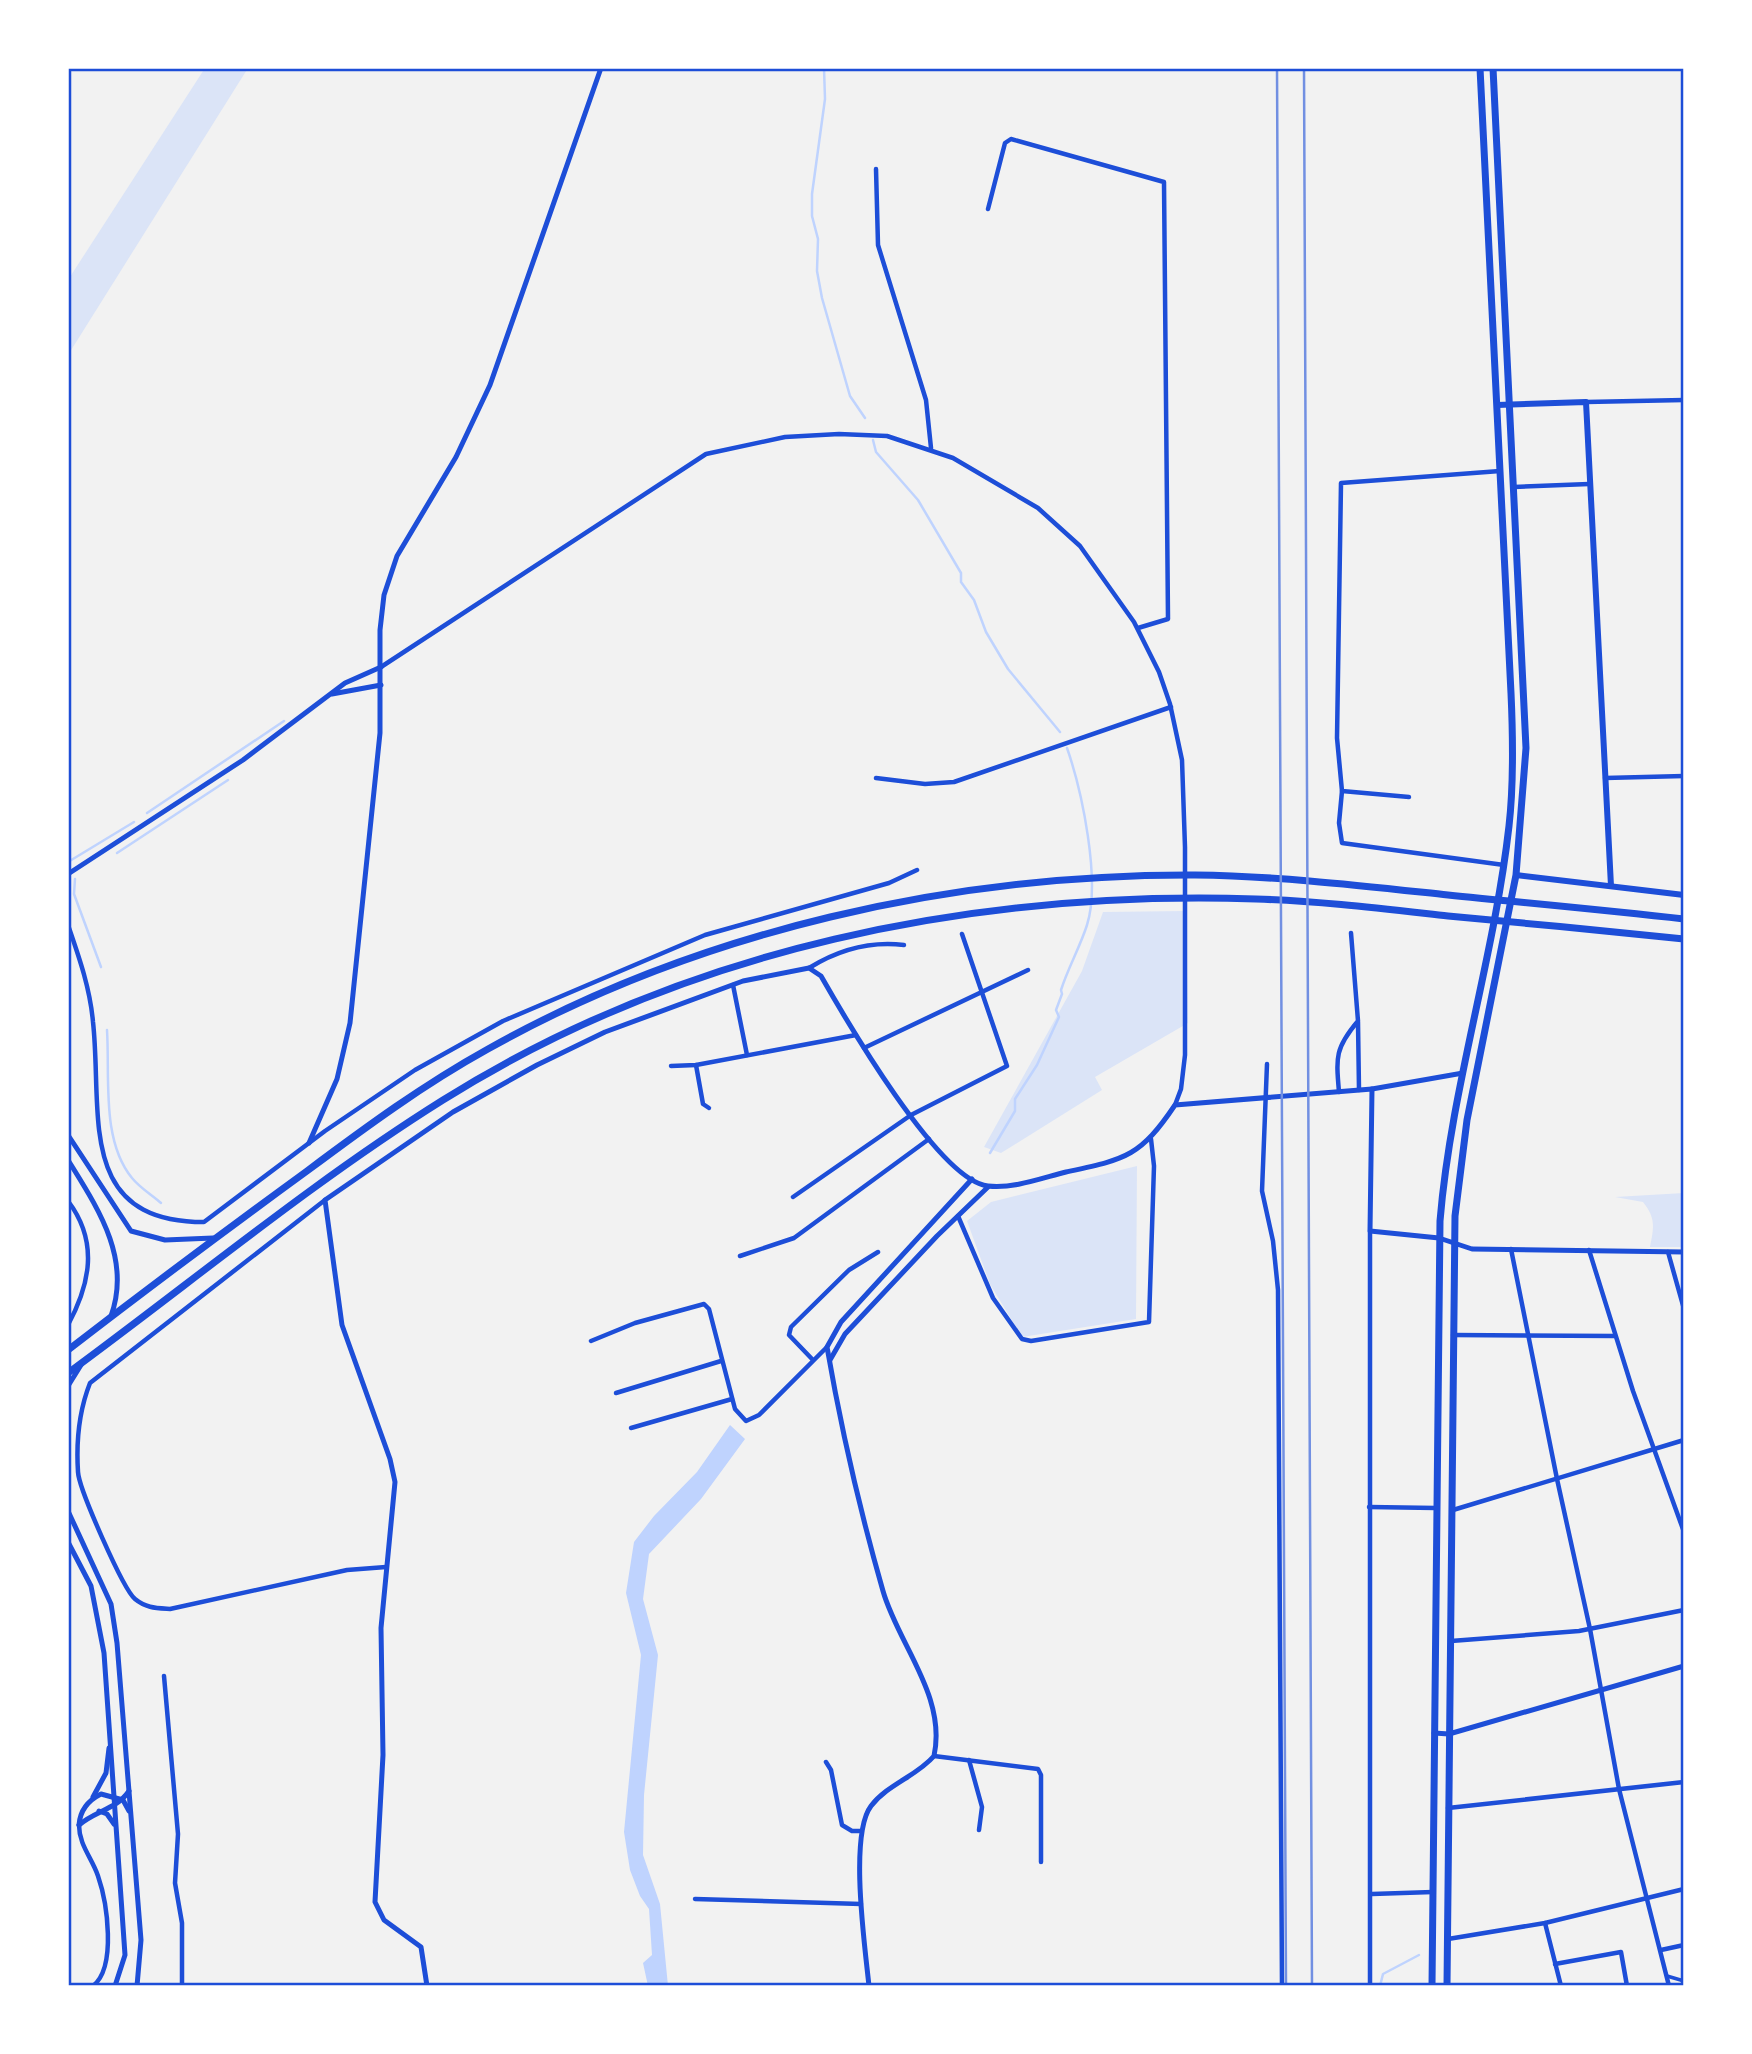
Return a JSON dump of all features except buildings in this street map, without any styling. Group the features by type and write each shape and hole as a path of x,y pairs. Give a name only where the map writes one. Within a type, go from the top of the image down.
{"main road":[{"path":"1447,1986 1454,1242 1467,1119 1516,875 1522,826 1526,748 1493,68"},
{"path":"1432,1986 1439,1238 1445,1168 1504,865 1510,817 1513,727 1480,69"},
{"path":"1497,405 1586,402 1611,886"},
{"path":"68,1350 354,1133 488,1048 626,983 753,939 850,913 912,900 1086,878 1195,875 1268,878 1684,919"},
{"path":"1516,875 1682,895"},
{"path":"68,1373 344,1168 432,1108 557,1038 631,1005 728,969 842,937 946,916 1084,902 1258,900 1684,939"}],"street":[{"path":"309,1143 337,1079 350,1023 380,733 382,604 390,571 456,457 483,402 521,302 601,68"},
{"path":"988,209 1005,143 1011,139 1164,182 1168,619 1138,628"},
{"path":"876,169 878,244 926,400 931,448"},
{"path":"1586,402 1684,400"},
{"path":"68,874 243,760 332,694 368,671 381,667 706,454 785,437 839,434 887,436 931,448 995,480 1052,519 1096,564 1138,628 1171,707 1182,760 1185,860 1184,1074 1175,1105 1151,1139 1131,1154 1092,1167 989,1187 845,1334 829,1363"},
{"path":"1501,471 1341,483 1338,738 1342,791 1339,823 1342,843 1504,865"},
{"path":"1514,487 1589,484"},
{"path":"332,694 381,685"},
{"path":"876,778 925,784 954,782 1171,707"},
{"path":"1605,778 1684,776"},
{"path":"1342,791 1409,797"},
{"path":"68,925 87,984 93,1022 99,1144 107,1171 117,1189 130,1201 166,1220 204,1222 309,1143 415,1070 503,1021 705,935 889,883 917,870"},
{"path":"1351,933 1358,1021 1359,1090"},
{"path":"793,1197 911,1115 1007,1066 962,934"},
{"path":"386,1567 347,1570 170,1608 149,1608 132,1597 78,1475 79,1421 90,1382 325,1200 453,1112 537,1065 605,1032 733,985 809,968 829,956 870,944 904,945"},
{"path":"809,968 821,976 864,1048 929,1139 951,1163 972,1179 989,1187"},
{"path":"864,1048 1028,970"},
{"path":"733,985 747,1055"},
{"path":"1339,1092 1338,1050 1341,1041 1358,1021"},
{"path":"671,1066 696,1065 856,1035"},
{"path":"696,1065 703,1104 709,1108"},
{"path":"1267,1065 1262,1191 1273,1241 1278,1290 1282,1986"},
{"path":"1175,1105 1372,1089 1463,1073"},
{"path":"1370,1986 1372,1089"},
{"path":"68,1135 131,1231 165,1240 213,1238"},
{"path":"740,1256 794,1238 929,1139"},
{"path":"958,1216 993,1298 1021,1339 1031,1340 1149,1322 1154,1166 1151,1139"},
{"path":"68,1160 106,1223 117,1261 118,1293 111,1317"},
{"path":"591,1341 635,1323 704,1304 709,1309 732,1399 740,1416 746,1421 751,1420 827,1346 841,1322 972,1179"},
{"path":"325,1200 342,1325 394,1475 395,1502 386,1567 380,1680 383,1755 374,1897 384,1920 421,1947 427,1986"},
{"path":"68,1201 79,1217 90,1254 88,1281 68,1325"},
{"path":"1370,1231 1439,1238 1469,1248 1684,1252"},
{"path":"1511,1249 1527,1337 1590,1629 1619,1789 1669,1986"},
{"path":"1589,1251 1653,1450 1684,1532"},
{"path":"812,1359 789,1335 791,1327 849,1270 878,1252"},
{"path":"1668,1252 1684,1309"},
{"path":"1453,1335 1615,1336"},
{"path":"827,1346 883,1593 925,1682 935,1730 934,1756"},
{"path":"616,1393 721,1361"},
{"path":"68,1386 83,1363"},
{"path":"631,1428 732,1399"},
{"path":"1452,1511 1684,1440"},
{"path":"1369,1507 1436,1508"},
{"path":"68,1511 111,1604 141,1940 137,1986"},
{"path":"68,1542 84,1568 99,1620 111,1741 125,1955 115,1986"},
{"path":"1451,1641 1590,1629 1684,1610"},
{"path":"1434,1733 1449,1734 1601,1688 1683,1667"},
{"path":"164,1676 178,1834 175,1884 183,1923 182,1986"},
{"path":"93,1986 106,1969 108,1948 101,1885 81,1842 79,1825 106,1773 111,1741"},
{"path":"869,1986 862,1904 861,1831 872,1805 934,1756 1036,1768 1040,1771 1041,1863"},
{"path":"969,1760 982,1807 979,1830"},
{"path":"826,1762 831,1770 842,1825 852,1831 861,1831"},
{"path":"1448,1808 1684,1782"},
{"path":"79,1825 99,1811 115,1807 129,1791"},
{"path":"91,1799 102,1794 114,1795 123,1800 131,1814"},
{"path":"99,1811 107,1814 116,1827"},
{"path":"1447,1939 1545,1923 1684,1889"},
{"path":"1372,1894 1433,1892"},
{"path":"695,1899 862,1904"},
{"path":"1545,1923 1561,1986"},
{"path":"1661,1950 1684,1945"},
{"path":"1555,1964 1621,1952 1627,1986"},
{"path":"1667,1976 1684,1981"}],"shaded area":[{"path":"205,68 248,68 68,355 68,280"},
{"path":"1186,911 1188,1023 1095,1077 1102,1090 1001,1153 984,1147 1082,971 1103,912"},
{"path":"1137,1166 1136,1319 1022,1337 990,1284 967,1221 991,1202"},
{"path":"1684,1193 1684,1247 1650,1247 1653,1223 1643,1202 1615,1197"}],"water":[{"path":"730,1425 745,1439 701,1499 649,1554 643,1599 658,1655 644,1795 643,1855 660,1904 668,1986 648,1986 643,1963 652,1955 649,1909 640,1896 630,1870 624,1832 641,1655 626,1593 634,1542 654,1516 697,1472"}],"waterway":[{"path":"824,68 825,99 812,194 812,216 818,239 817,271 850,396 865,418"},
{"path":"873,440 876,452 918,500 961,573 961,582 974,600 986,632 1008,669 1060,732"},
{"path":"147,813 284,721"},
{"path":"990,1153 1015,1111 1015,1099 1037,1065 1059,1017 1056,1010 1061,990 1087,925 1091,907 1088,836 1067,748"},
{"path":"117,853 228,780"},
{"path":"68,862 134,822"},
{"path":"75,879 74,894 101,967"},
{"path":"107,1030 109,1107 115,1145 132,1178 161,1203"},
{"path":"1380,1986 1383,1974 1419,1955"}],"railway":[{"path":"1277,68 1286,1986"},
{"path":"1304,68 1312,1986"}]}
